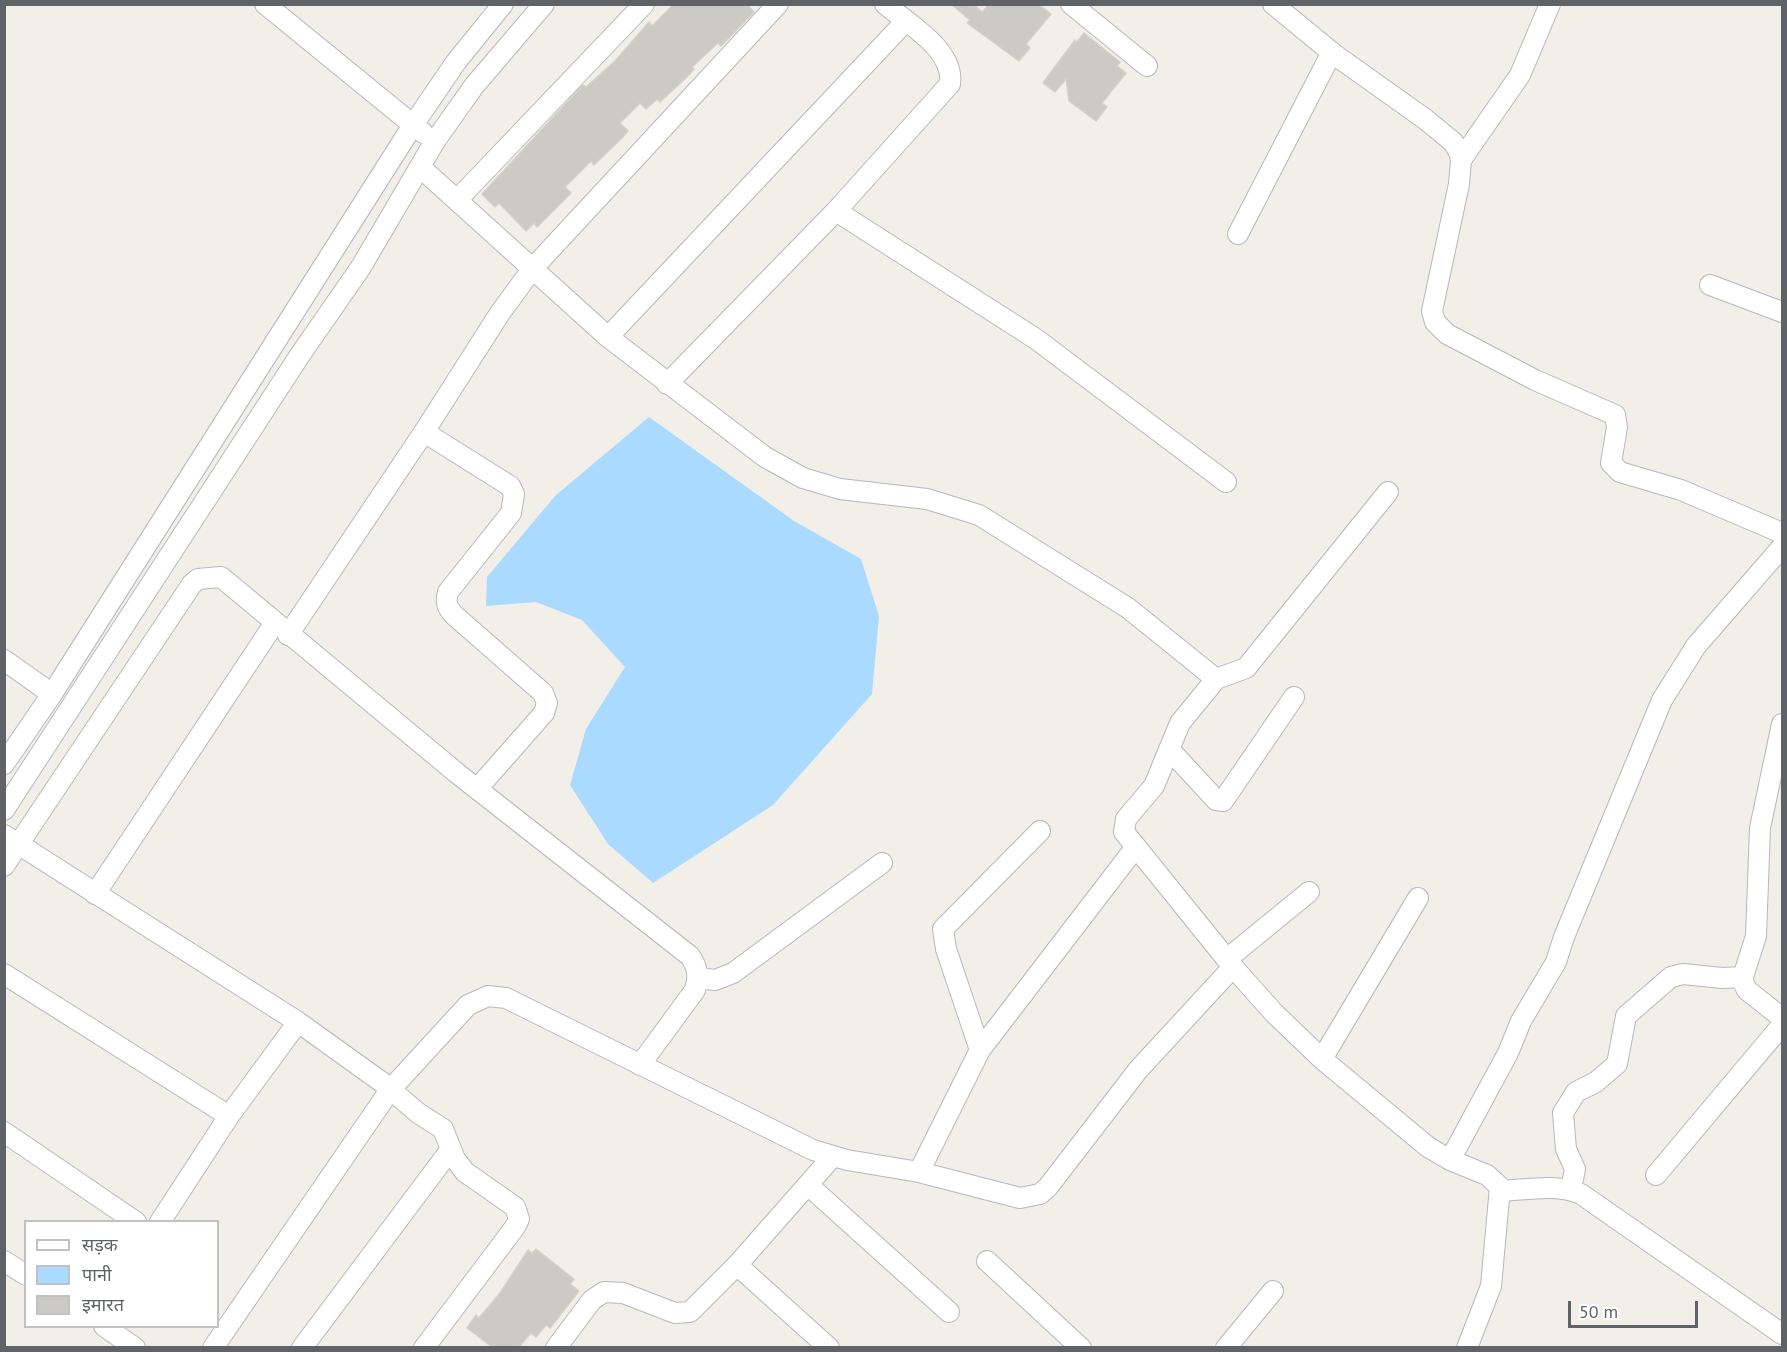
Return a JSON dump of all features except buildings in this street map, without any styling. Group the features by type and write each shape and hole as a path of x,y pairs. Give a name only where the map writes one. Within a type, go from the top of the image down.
{"street":[{"path":"265,4 435,141"},
{"path":"4,764 52,694 413,125 456,63 503,4"},
{"path":"4,810 300,355 361,267 435,141 474,86 544,4"},
{"path":"457,200 644,4"},
{"path":"95,894 424,432 500,313 533,268 778,4"},
{"path":"667,384 836,211 950,84 950,66 943,55 885,4"},
{"path":"1071,4 1147,66"},
{"path":"1273,4 1332,52 1453,142 1461,160 1459,184 1432,311 1440,329 1498,363 1615,415 1617,427 1611,463 1620,472 1681,490 1782,533"},
{"path":"1461,160 1520,75 1550,4"},
{"path":"608,337 905,22"},
{"path":"1238,234 1332,52"},
{"path":"420,167 608,337 765,457 803,478 856,492 927,499 954,505 980,515 1128,608 1216,679"},
{"path":"836,211 1036,339 1226,483"},
{"path":"1710,285 1782,312"},
{"path":"424,432 510,486 514,494 511,513 448,592 447,607 543,693 547,703 543,713 477,789"},
{"path":"1388,492 1246,668 1216,679 1180,723 1154,786 1124,825 1127,837 1135,848 1230,963 1274,1013 1322,1059 1404,1129 1450,1160 1496,1180 1500,1191 1491,1286 1467,1347"},
{"path":"1450,1160 1508,1053 1521,1021 1559,957 1564,937 1662,700 1696,646 1782,547"},
{"path":"4,866 12,840 192,584 198,579 220,577 281,630 477,789 690,956 697,967 698,978 695,990 639,1065"},
{"path":"4,660 52,694"},
{"path":"1169,749 1216,800 1223,801 1294,697"},
{"path":"1782,724 1760,828 1756,936 1743,976 1747,990 1782,1018"},
{"path":"980,1050 946,949 943,929 1040,831"},
{"path":"12,840 298,1022 418,1113 443,1129 451,1149 465,1172 515,1207 519,1219 424,1347"},
{"path":"919,1172 980,1050 1135,848"},
{"path":"698,978 715,980 733,973 882,863"},
{"path":"213,1347 390,1090 468,1005 488,996 506,998 791,1140 833,1156 919,1172 1005,1196 1020,1198 1040,1194 1048,1187 1138,1070 1230,963 1309,892"},
{"path":"1322,1059 1418,898"},
{"path":"4,974 229,1116"},
{"path":"1570,1189 1575,1169 1566,1149 1563,1113 1576,1092 1596,1082 1617,1064 1626,1016 1671,977 1683,974 1722,978 1743,976"},
{"path":"161,1220 229,1116 298,1022"},
{"path":"1656,1175 1782,1025"},
{"path":"4,1132 135,1220"},
{"path":"302,1347 451,1149"},
{"path":"556,1347 592,1300 604,1292 623,1293 682,1314 699,1305 833,1156"},
{"path":"808,1185 949,1312"},
{"path":"1500,1191 1570,1189 1650,1240 1782,1334"},
{"path":"4,1261 24,1274"},
{"path":"987,1261 1081,1347"},
{"path":"737,1265 829,1347"},
{"path":"1226,1347 1273,1292"},
{"path":"107,1328 135,1347"}],"water":[{"path":"649,417 794,521 861,559 879,616 872,694 773,805 653,883 608,844 570,785 586,729 625,667 582,620 536,602 486,606 487,577 556,495"}]}
